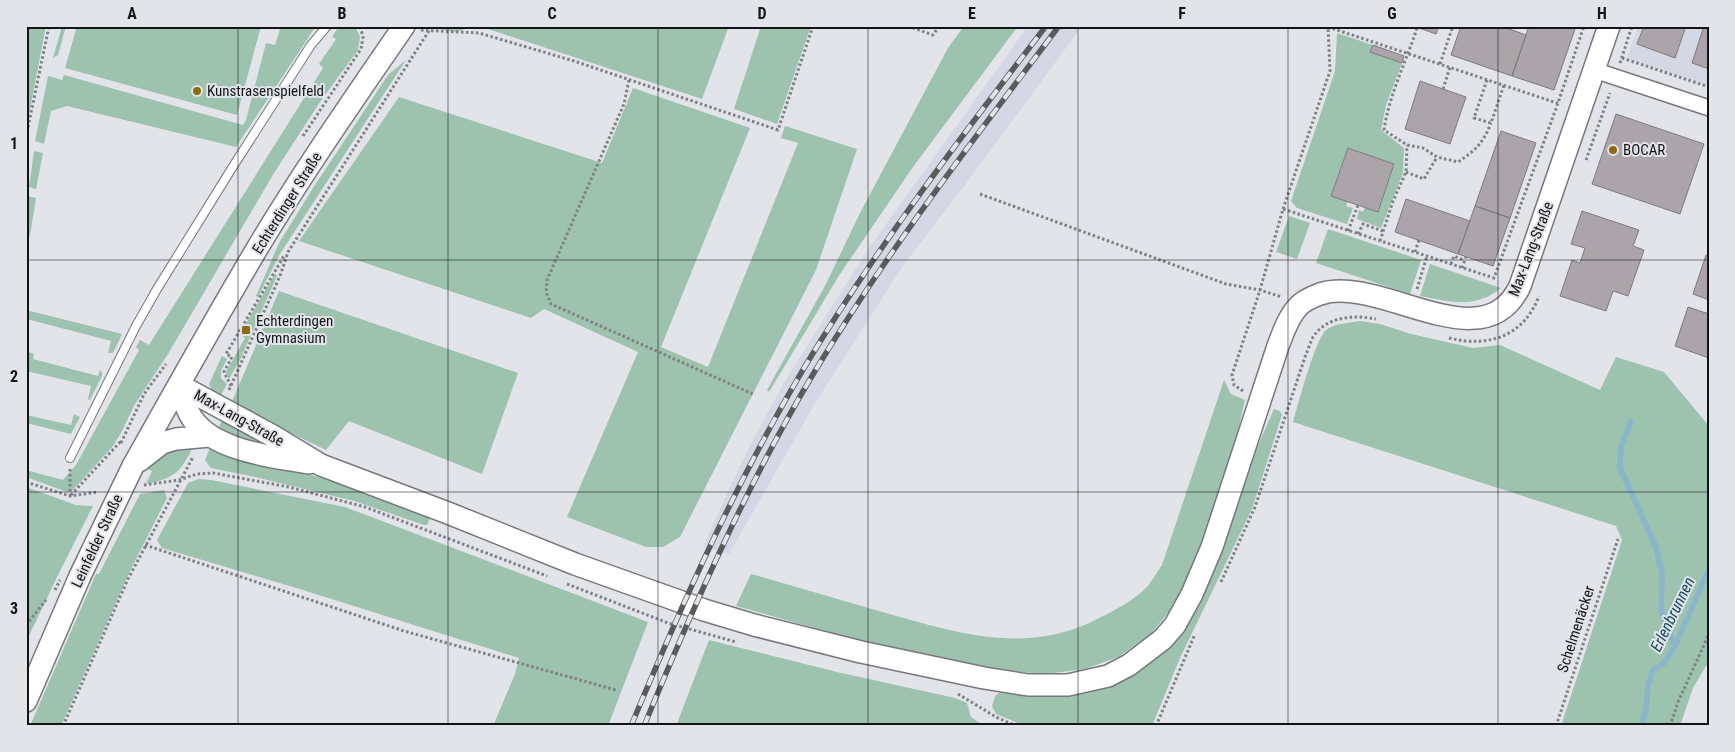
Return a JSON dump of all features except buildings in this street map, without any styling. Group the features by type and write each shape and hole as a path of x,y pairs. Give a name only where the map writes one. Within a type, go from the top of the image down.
{"main road":[{"name":"Echterdinger Straße","path":"179,385 255,252 337,124 403,26"},
{"name":"Max-Lang-Straße","path":"179,385 273,436 321,465 448,513 536,549 704,610 828,644 984,678 1028,685 1068,685 1108,676 1129,665 1164,639 1184,609 1212,547 1278,346 1286,326 1297,307 1311,297 1328,292 1359,292 1465,319 1482,318 1497,314 1509,305 1520,286 1608,26"},
{"name":"Max-Lang-Straße","path":"179,385 186,407 193,420 210,436 228,445 266,456 321,465"},
{"name":"Leinfelder Straße","path":"26,701 80,576 134,465 179,385"},
{"path":"134,465 162,444 176,439 210,436"}],"street":[{"path":"1594,70 1709,108"}],"lane":[{"path":"70,458 136,326 161,281 237,160 312,45 327,26"}],"path":[{"path":"26,137 50,26"},
{"path":"288,252 280,276 230,388 224,372 232,357 226,354 274,272 432,26"},
{"path":"429,31 478,33 574,61 778,130 813,26"},
{"path":"908,26 933,35 939,26"},
{"path":"980,194 1226,284 1260,290 1283,209 1330,71 1328,26 1558,103"},
{"path":"1346,33 1348,26"},
{"path":"1440,64 1453,26"},
{"path":"1283,209 1494,278 1584,26"},
{"path":"1418,28 1387,108 1384,130 1407,145 1423,148 1437,157 1458,162 1473,152 1484,138 1504,85"},
{"path":"1622,58 1709,87"},
{"path":"1443,89 1450,67"},
{"path":"629,80 624,104 547,280 546,292 551,304 754,395"},
{"path":"1488,80 1474,118 1491,123"},
{"path":"1380,241 1393,201 1406,172 1407,145"},
{"path":"1406,172 1424,179 1437,157"},
{"path":"1348,231 1358,205"},
{"path":"1358,234 1363,224 1383,231"},
{"path":"1415,252 1419,240"},
{"path":"1412,306 1427,256"},
{"path":"1451,264 1454,256 1465,258 1462,268"},
{"path":"70,496 122,440"},
{"path":"63,726 124,588 145,545 194,456"},
{"path":"70,458 70,496"},
{"path":"26,482 70,496"},
{"name":"Schelmenäcker","path":"1556,726 1618,539"},
{"path":"145,545 404,631 616,690"},
{"path":"26,625 55,590"},
{"path":"1670,726 1678,702 1709,634"}],"shaded area":[{"path":"1028,26 1082,26 965,185 904,264 817,400 729,554 703,546 745,455 785,381 869,248"},
{"path":"1638,26 1709,26 1709,86 1627,59"}],"green space":[{"path":"26,26 46,26 26,130"},
{"path":"62,26 66,26 58,55 53,58"},
{"name":"Kunstrasenspielfeld","path":"77,26 261,26 237,115 65,68"},
{"path":"281,26 316,26 236,147 67,106 51,111 44,144 35,141 48,76 62,80 64,75 243,125 246,120 266,43 275,45"},
{"path":"339,26 355,26 360,37 358,50 320,102 274,173 168,354 135,404 113,446 73,490 67,492 26,477 26,470 63,480 76,465 139,350 136,347 140,340 149,345 323,68 319,64 336,39 332,37"},
{"path":"441,26 729,26 702,99 482,27 456,32 441,29"},
{"path":"761,26 811,26 777,124 734,109"},
{"path":"964,26 1018,26 913,167 840,274 769,392 767,390 826,284 860,213 948,48"},
{"path":"1337,33 1373,45 1371,52 1402,63 1386,105 1381,130 1404,148 1403,173 1381,228 1357,219 1359,210 1363,212 1365,207 1378,212 1394,165 1348,148 1331,195 1348,201 1346,206 1353,208 1347,224 1297,208 1291,201 1335,71"},
{"path":"406,60 280,254 258,297 256,296 279,243 313,188 388,75"},
{"path":"633,88 750,128 661,347 708,367 798,143 781,138 785,126 857,149 816,270 680,537 663,547 646,547 567,517 638,352 544,309 531,318 299,241 399,97 602,163"},
{"path":"34,151 43,153 36,189 29,187"},
{"path":"27,196 36,198 30,236 26,235"},
{"path":"1289,216 1310,223 1297,259 1276,252"},
{"path":"1328,229 1421,260 1410,294 1316,263"},
{"path":"1430,264 1501,288 1482,299 1462,302 1420,296"},
{"path":"275,274 277,276 240,360 229,379 226,372 245,338 240,334"},
{"path":"279,291 518,373 482,474 349,421 326,450 231,404"},
{"path":"26,310 122,334 113,353 108,353 111,341 27,319 26,322"},
{"path":"1360,321 1380,324 1411,334 1473,348 1500,345 1600,390 1616,357 1664,372 1709,426 1709,661 1693,688 1680,726 1561,726 1622,540 1616,526 1293,422 1307,373 1322,336 1326,330 1334,326"},
{"path":"29,352 34,354 33,359 98,376 100,370 102,376 90,400 88,399 91,386 26,371"},
{"path":"222,356 227,359 221,371 221,378 227,384 219,399 213,394 209,384"},
{"path":"1224,380 1231,394 1245,400 1232,457 1196,564 1176,603 1151,634 1118,657 1085,669 1045,674 1000,670 938,658 836,634 736,606 751,574 935,626 962,633 990,637 1044,636 1072,630 1112,612 1142,592 1162,565"},
{"path":"1274,409 1280,411 1282,415 1252,509 1180,658 1152,726 1025,726 996,714 992,706 995,696 1001,692 1051,696 1082,694 1110,687 1142,669 1170,647 1188,624 1202,597 1249,466"},
{"path":"74,414 80,417 71,434 26,423 26,415 71,425"},
{"path":"223,418 271,443 269,448 218,429"},
{"path":"194,445 181,468 171,476 146,484 152,471 147,469 153,457 161,449"},
{"path":"210,448 325,479 430,518 427,525 424,525 354,501 211,468 205,460"},
{"path":"199,479 345,507 648,622 608,726 493,726 515,674 519,658 162,548 157,540 188,483"},
{"path":"26,487 76,505 93,506 26,642"},
{"path":"164,490 167,498 131,569 61,726 30,726 96,574 99,574 140,494"},
{"path":"709,640 837,672 955,698 967,703 971,717 984,726 676,726"}],"waterway":[{"path":"1631,421 1621,447 1620,468 1656,547 1662,574 1661,610 1675,646"},
{"name":"Erlenbrunnen","path":"1641,726 1646,709 1648,685 1653,670 1664,663 1675,646 1709,569"}],"railway":[{"path":"631,726 711,544 755,455 804,368 890,236 951,151 1046,26"},
{"path":"644,726 682,635 744,501 815,371 902,238 1059,26"}],"place":[{"name":"Kunstrasenspielfeld","path":"197,91"},
{"name":"BOCAR","path":"1613,150"},
{"name":"Echterdingen Gymnasium","path":"246,330"}]}
